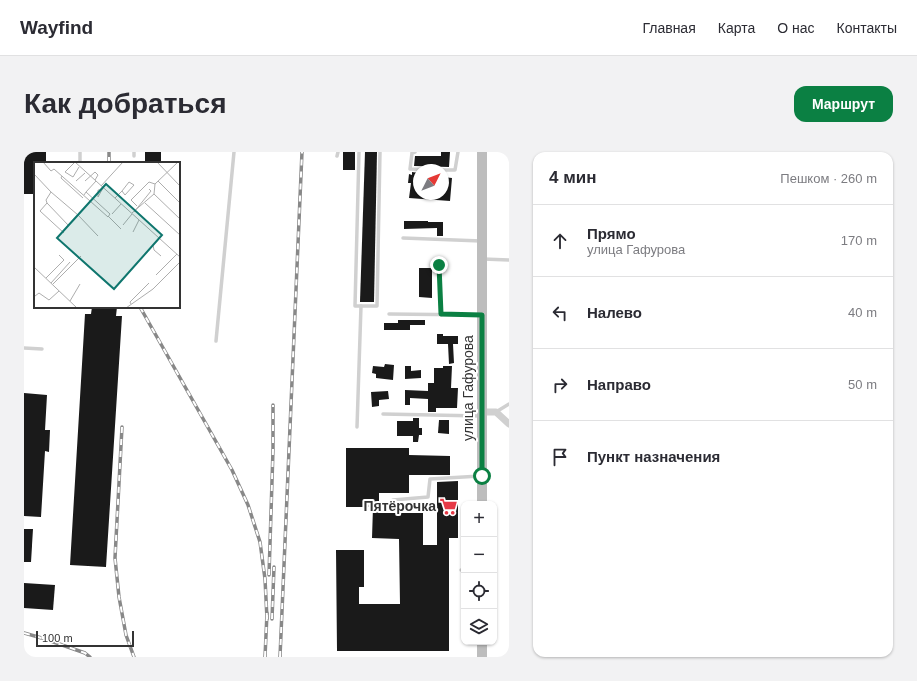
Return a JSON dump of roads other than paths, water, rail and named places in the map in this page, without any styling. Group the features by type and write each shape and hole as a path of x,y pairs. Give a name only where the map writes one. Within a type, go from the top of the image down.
{"main road":[{"name":"улица Гафурова","path":"482,152 482,501"},
{"path":"482,645 482,657"}],"street":[{"path":"482,414 496,412 509,424"}],"lane":[{"path":"216,341 234,152"},
{"path":"359,152 356,306 377,306 380,152"},
{"path":"413,169 410,169 412,153 415,152"},
{"path":"449,170 455,170 458,152"},
{"path":"403,238 482,241"},
{"path":"482,260 509,260"},
{"path":"439,265 441,314"},
{"path":"358,426 361,306"},
{"path":"389,314 482,315"},
{"path":"24,348 42,349"},
{"path":"496,412 509,404"},
{"path":"383,414 482,414"},
{"path":"393,500 428,497 430,479 482,476"}],"railway":[{"path":"109,152 109,162"},
{"path":"280,657 302,152"},
{"path":"141,308 232,470 248,505 260,542 265,579 267,619"},
{"path":"269,575 273,405"},
{"path":"122,427 115,558 119,597 126,635 134,657"},
{"path":"272,619 274,567"},
{"path":"265,657 267,613"},
{"path":"24,633 85,653 90,657"}],"place":[{"name":"Пятёрочка","path":"449,506"}]}
